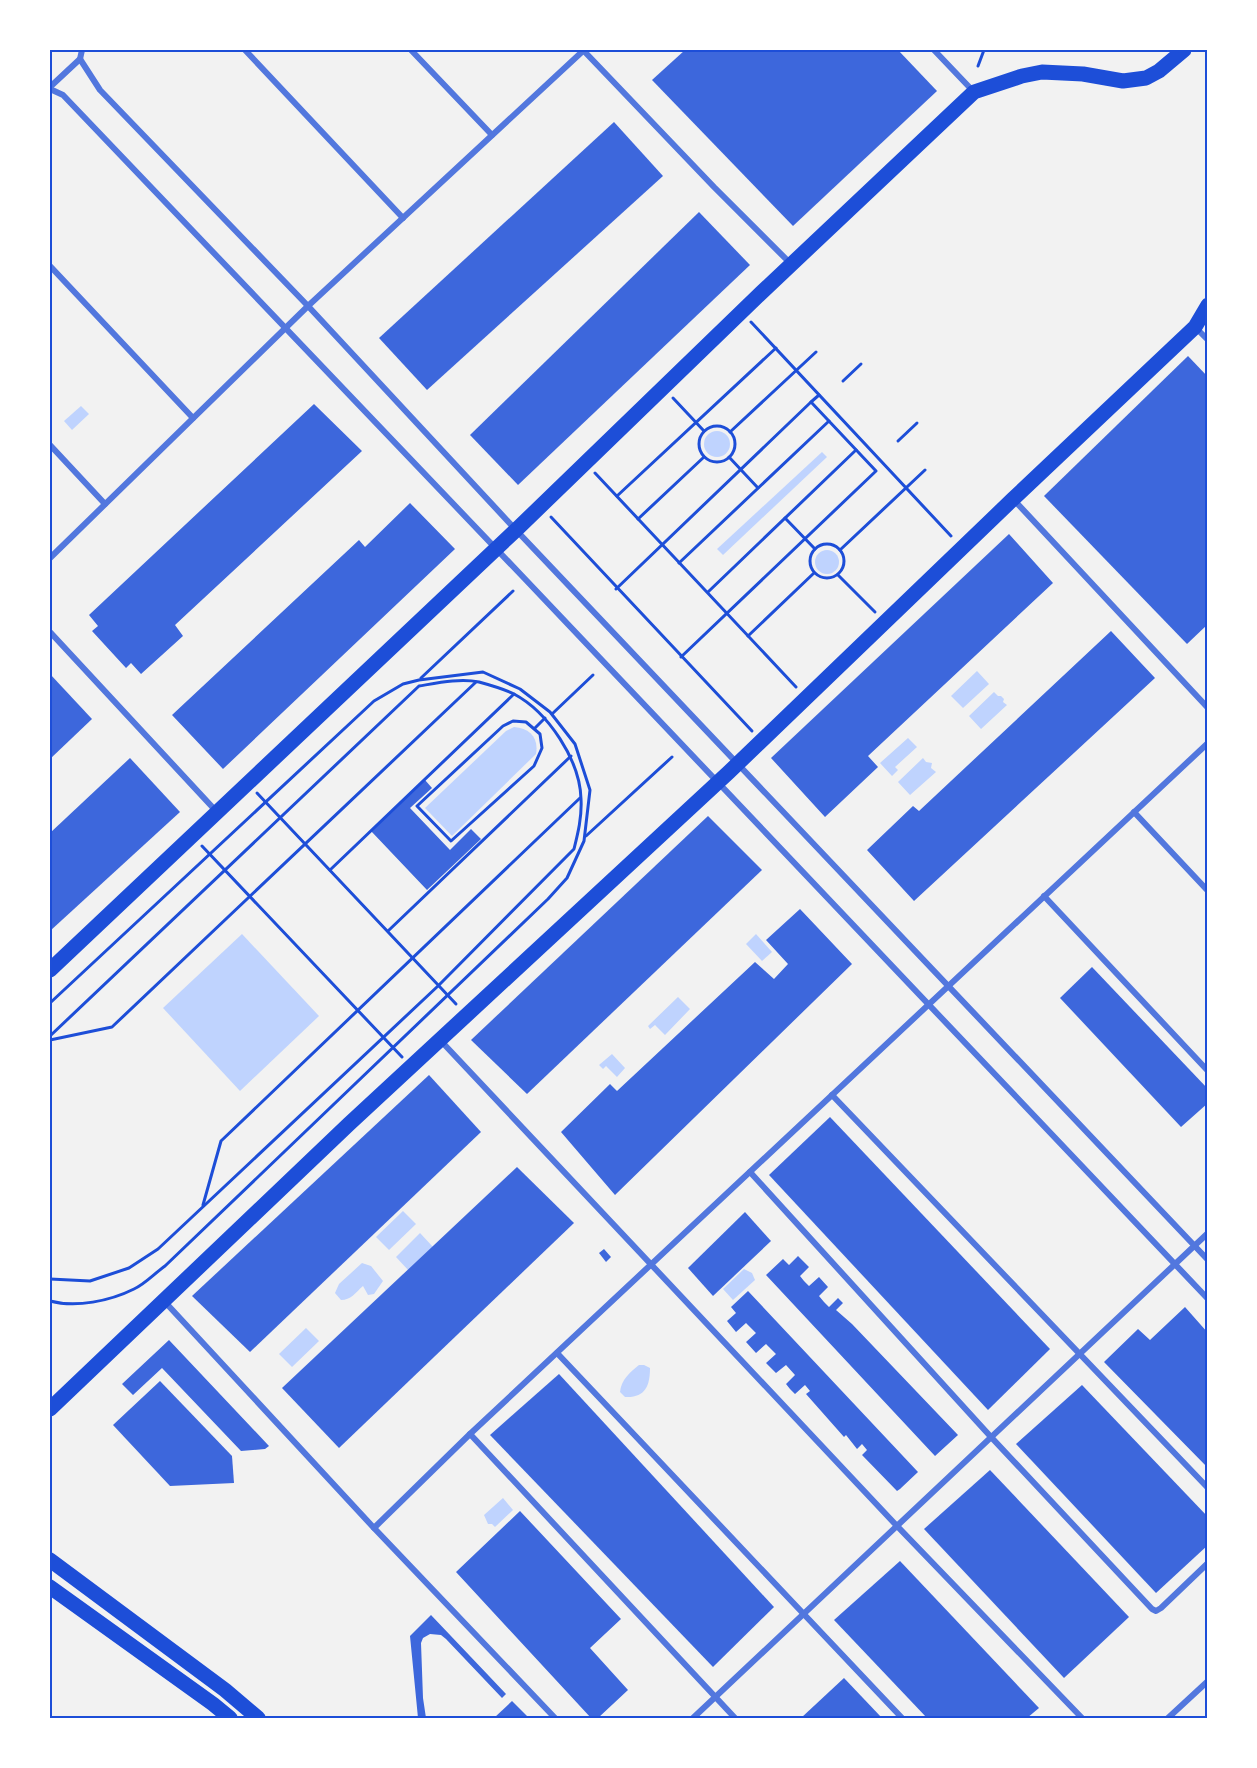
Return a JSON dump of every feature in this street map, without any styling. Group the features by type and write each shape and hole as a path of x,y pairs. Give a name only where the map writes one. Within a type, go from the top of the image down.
{"main road":[{"path":"50,970 516,530 974,92 1022,76 1042,72 1083,74 1123,81 1146,78 1159,71 1184,50"},
{"path":"50,1408 411,1067 737,764 1195,327 1208,305"},
{"path":"50,1560 225,1690 258,1719"},
{"path":"50,1587 230,1719"}],"street":[{"path":"82,50 80,59 50,88 63,96 1208,1299"},
{"path":"245,50 403,218"},
{"path":"411,50 492,135"},
{"path":"50,558 308,306 584,50 714,187 792,265"},
{"path":"934,50 974,92"},
{"path":"80,59 100,90 308,306 516,530 1208,1260"},
{"path":"50,266 193,418"},
{"path":"1195,327 1208,340"},
{"path":"50,445 105,504"},
{"path":"1013,499 1208,708"},
{"path":"50,632 217,811"},
{"path":"374,1528 470,1434 1208,743"},
{"path":"1134,812 1208,891"},
{"path":"1044,896 1208,1071"},
{"path":"440,1040 897,1526 1082,1719"},
{"path":"832,1095 1208,1488"},
{"path":"750,1172 991,1437 1152,1609 1156,1611 1161,1608 1208,1563"},
{"path":"693,1719 1208,1233"},
{"path":"164,1302 555,1719"},
{"path":"557,1353 902,1719"},
{"path":"470,1434 735,1719"},
{"path":"1168,1719 1208,1681"}],"path":[{"path":"978,66 984,50"},
{"path":"750,320 955,540"},
{"path":"617,496 776,348"},
{"path":"730,432 816,352"},
{"path":"843,381 861,364"},
{"path":"616,589 819,395"},
{"path":"674,399 704,431"},
{"path":"811,402 876,471"},
{"path":"679,563 829,421"},
{"path":"898,441 917,423"},
{"path":"717,426 730,432 735,448 729,458 714,462 704,457 700,452 699,441 704,431 717,426"},
{"path":"707,593 856,450"},
{"path":"639,519 704,457"},
{"path":"729,458 758,488"},
{"path":"681,657 883,463"},
{"path":"592,469 797,688"},
{"path":"840,550 925,470"},
{"path":"541,506 616,589 761,741"},
{"path":"785,518 815,549"},
{"path":"824,544 830,544 840,550 845,560 838,575 829,579 814,573 810,562 815,549 824,544"},
{"path":"748,636 814,573"},
{"path":"838,575 876,614"},
{"path":"420,680 513,591"},
{"path":"50,1003 374,700 403,684 483,672 520,689 552,714 574,744 590,790 585,837 567,878 549,899 165,1266 136,1288 105,1300 59,1304 50,1301"},
{"path":"552,714 593,675"},
{"path":"50,1038 419,686 444,682 477,682 514,694 545,718 571,756 581,797 580,825 574,849 438,986 158,1249 129,1268 90,1281 50,1279"},
{"path":"50,1038 112,1027 477,682"},
{"path":"330,870 514,694"},
{"path":"535,728 545,718"},
{"path":"513,721 526,722 535,728 540,734 542,748 534,766 451,841 417,806 503,726 513,721"},
{"path":"387,932 571,756"},
{"path":"585,837 672,757"},
{"path":"247,783 459,1008"},
{"path":"202,1207 221,1141 581,797"},
{"path":"199,843 411,1067"}],"water":[{"path":"81,406 89,414 72,430 64,421"},
{"path":"717,431 726,435 730,444 726,453 717,457 708,453 704,444 708,435"},
{"path":"822,452 827,457 723,555 717,549"},
{"path":"827,550 836,553 839,562 836,571 827,574 818,571 815,562 818,553"},
{"path":"977,671 989,684 963,708 951,696"},
{"path":"994,692 1004,699 1003,702 1007,705 981,729 969,716"},
{"path":"514,727 525,729 532,735 536,743 536,754 452,836 425,808 506,731"},
{"path":"908,738 917,747 895,767 898,770 892,776 880,763"},
{"path":"923,758 926,762 932,763 931,768 936,772 910,795 898,782"},
{"path":"242,934 319,1016 240,1091 163,1008"},
{"path":"756,934 772,952 762,961 746,944"},
{"path":"678,997 690,1009 665,1035 655,1025 650,1029 648,1026"},
{"path":"612,1054 625,1068 617,1077 606,1066 603,1069 599,1065"},
{"path":"403,1211 416,1224 389,1250 376,1237"},
{"path":"420,1233 433,1247 409,1271 396,1257"},
{"path":"362,1263 371,1266 383,1281 374,1294 368,1295 363,1286 350,1297 341,1300 335,1293 339,1284"},
{"path":"744,1269 752,1273 755,1280 733,1300 723,1289"},
{"path":"306,1328 319,1341 292,1367 279,1354"},
{"path":"639,1365 650,1368 645,1390 632,1397 625,1397 620,1392 622,1384 629,1373"},
{"path":"503,1498 513,1510 495,1527 488,1524 484,1515"}],"building":[{"path":"685,50 898,50 937,91 793,226 652,80"},
{"path":"614,122 663,176 427,390 379,338"},
{"path":"699,212 750,265 518,485 470,435"},
{"path":"1188,356 1208,377 1208,624 1187,644 1044,496"},
{"path":"314,404 362,451 175,625 183,636 141,674 131,663 126,668 92,631 98,626 89,615"},
{"path":"410,503 455,549 223,769 172,715 359,540 365,547"},
{"path":"1009,534 1053,583 868,756 878,767 825,817 771,758"},
{"path":"1111,631 1155,678 914,901 867,850 913,806 919,811"},
{"path":"50,674 92,719 50,759"},
{"path":"130,758 180,812 50,931 50,833"},
{"path":"425,780 432,788 410,808 450,850 471,829 481,839 427,890 371,831"},
{"path":"708,816 762,870 527,1094 471,1040"},
{"path":"800,909 852,964 615,1195 561,1132 610,1084 617,1091 755,962 774,979 788,964 766,940"},
{"path":"1092,967 1208,1089 1208,1103 1181,1127 1060,998"},
{"path":"429,1075 481,1132 250,1352 192,1296"},
{"path":"830,1117 1050,1349 988,1410 769,1175"},
{"path":"517,1167 574,1223 339,1448 282,1388"},
{"path":"745,1212 771,1241 713,1296 688,1268"},
{"path":"604,1249 611,1257 606,1262 599,1253"},
{"path":"798,1256 809,1267 800,1276 804,1281 809,1286 819,1277 828,1287 819,1296 824,1302 829,1307 838,1298 843,1303 836,1310 958,1435 935,1456 766,1275 783,1259 789,1265"},
{"path":"748,1291 918,1472 900,1489 897,1491 862,1455 867,1450 862,1444 857,1449 846,1435 844,1437 806,1394 810,1391 805,1385 795,1394 790,1389 786,1384 795,1375 786,1365 776,1373 766,1363 776,1354 766,1344 756,1353 746,1342 756,1333 746,1323 736,1332 727,1321 736,1313 731,1307"},
{"path":"1185,1307 1208,1333 1208,1468 1104,1362 1138,1329 1150,1340"},
{"path":"169,1340 269,1446 265,1449 241,1451 162,1368 133,1395 122,1384"},
{"path":"559,1374 774,1607 713,1667 490,1435"},
{"path":"160,1381 232,1456 234,1483 170,1486 113,1425"},
{"path":"1082,1385 1208,1517 1208,1545 1156,1593 1016,1444"},
{"path":"990,1470 1129,1617 1064,1678 924,1529"},
{"path":"520,1511 621,1619 590,1648 628,1690 598,1718 591,1718 456,1572"},
{"path":"900,1561 1039,1708 1027,1718 927,1718 834,1620"},
{"path":"431,1615 506,1694 502,1698 446,1639 441,1635 430,1634 423,1638 421,1643 426,1718 418,1718 410,1636"},
{"path":"844,1678 882,1718 801,1718"},
{"path":"512,1701 529,1718 494,1718"}]}
